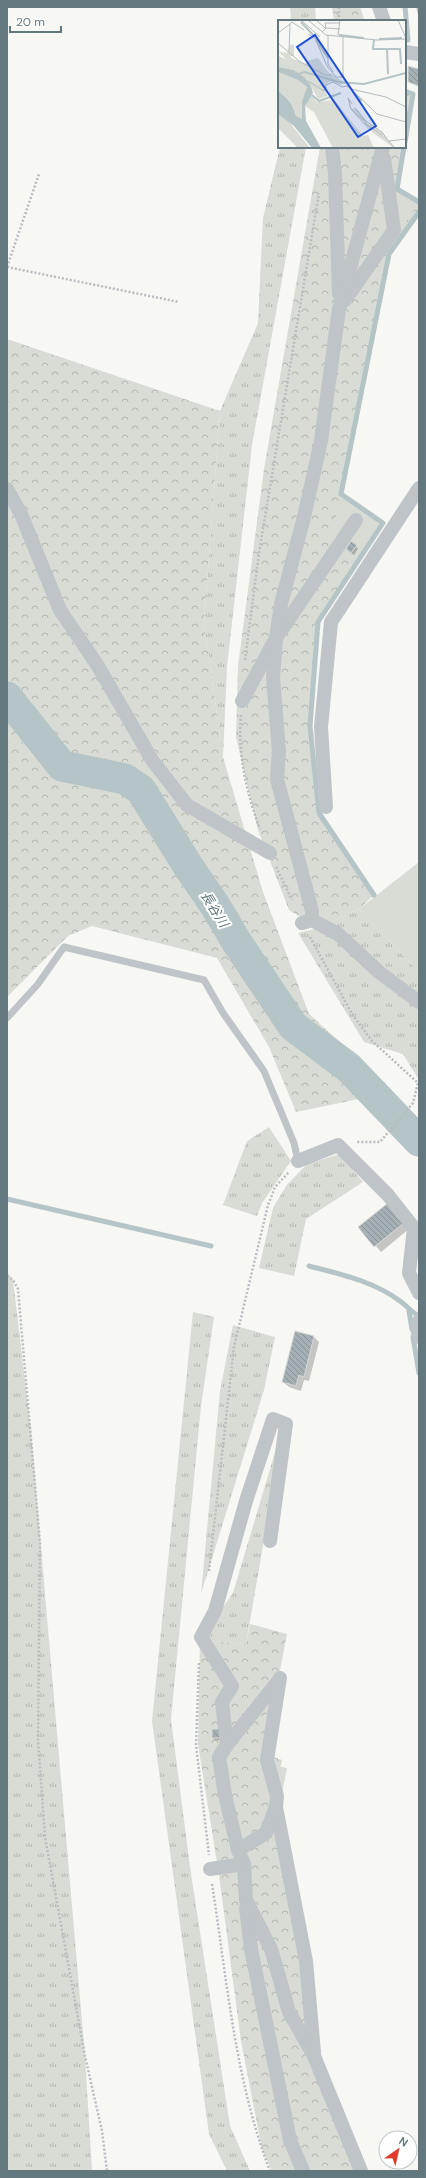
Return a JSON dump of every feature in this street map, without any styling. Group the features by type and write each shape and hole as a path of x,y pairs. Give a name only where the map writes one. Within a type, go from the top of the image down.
{"street":[{"path":"379,7 384,20"},
{"path":"406,52 419,54"},
{"path":"332,148 339,309"},
{"path":"339,309 394,230 383,150"},
{"path":"383,150 339,309 321,442 304,517 281,604 276,638 273,678 279,751 277,779 312,911 307,922 338,934 379,972 419,1002"},
{"path":"326,807 321,727 331,622 419,488"},
{"path":"7,489 21,514 60,610 98,666 152,760 187,805 270,853"},
{"path":"242,701 276,638 356,520"},
{"path":"298,1161 338,1145 388,1195 414,1228 409,1273 419,1293"},
{"path":"227,1745 222,1702 232,1686 201,1637 215,1610 246,1500 273,1419 286,1424 270,1541"},
{"path":"238,1850 266,1833 276,1807 277,1796 267,1760 280,1678 219,1757 225,1795 238,1850 244,1864 251,1949 289,2132 303,2171"},
{"path":"276,1807 306,1961 314,2056"},
{"path":"210,1869 244,1864"},
{"path":"246,1900 271,1949 289,2012 314,2056 360,2171"}],"lane":[{"path":"7,1018 38,984 64,947 204,980 223,1013 264,1071 294,1143 298,1161"}],"path":[{"path":"339,7 339,20"},
{"path":"39,174 7,267 179,302"},
{"path":"245,664 260,553 320,186"},
{"path":"242,701 239,730 251,806 270,853 356,1019 372,1041 418,1083 413,1103 391,1131 380,1142 360,1141 338,1145"},
{"path":"7,1276 13,1280 18,1289 40,1543 38,1740 45,1837 85,2056 102,2131 107,2171"}],"green space":[{"path":"290,7 315,7 316,20 291,20"},
{"path":"332,7 360,7 365,20 334,20"},
{"path":"406,91 413,94 406,136"},
{"path":"280,148 306,148 252,445 227,667 223,757 204,623 220,411 258,323 263,218"},
{"path":"320,148 404,148 397,189 419,202 419,212 389,254 341,493 383,523 318,622 310,726 319,813 374,895 359,909 319,928 289,910 258,830 236,737 238,666 264,469"},
{"path":"396,191 417,205 397,236 376,223"},
{"path":"7,339 220,411 204,623 223,757 263,892 309,1014 386,1084 378,1095 296,1112 269,1047 217,958 92,926 68,936 7,997"},
{"path":"344,500 381,525 356,561 325,541"},
{"path":"419,862 419,972 359,909"},
{"path":"359,909 419,972 419,1080 403,1054 364,1042 298,933 319,928"},
{"path":"269,1127 291,1161 262,1203 257,1216 223,1205 247,1141"},
{"path":"340,1154 363,1182 306,1219 294,1276 259,1268 273,1208 286,1186 307,1164"},
{"path":"7,1272 13,1280 31,1432 85,2056 92,2171 7,2171"},
{"path":"193,1312 214,1317 201,1406 171,1719 190,1867 230,2126 250,2171 227,2171 209,2134 152,1721"},
{"path":"233,1325 275,1337 264,1390 201,1594 220,1391"},
{"path":"285,1419 246,1644 200,1640 233,1593"},
{"path":"250,1624 287,1634 264,1754 282,1760 272,1806 302,1962 310,2054 358,2171 272,2171 262,2149 241,2041 219,1875 198,1744 200,1640 246,1644"},
{"path":"266,1764 287,1768 281,1798 260,1794"}],"building":[{"path":"408,66 419,69 419,86 408,82"},
{"path":"351,541 357,545 351,553 346,549"},
{"path":"388,1203 404,1223 374,1247 358,1227"},
{"path":"295,1331 314,1336 304,1377 299,1375 296,1386 282,1382"},
{"path":"212,1729 220,1729 220,1738 212,1738"}],"waterway":[{"path":"405,7 408,40"},
{"path":"406,91 413,94 406,136"},
{"path":"404,148 397,189 419,202"},
{"path":"374,895 319,813 310,726 318,622 383,523 341,494 389,254 419,212"},
{"name":"長谷川","path":"7,697 62,766 125,779 141,790 236,941 293,1026 349,1068 419,1141"},
{"path":"7,1199 211,1246"},
{"path":"309,1266 368,1283 390,1294 419,1316"},
{"path":"409,1311 412,1329"},
{"path":"413,1337 419,1373"}]}
